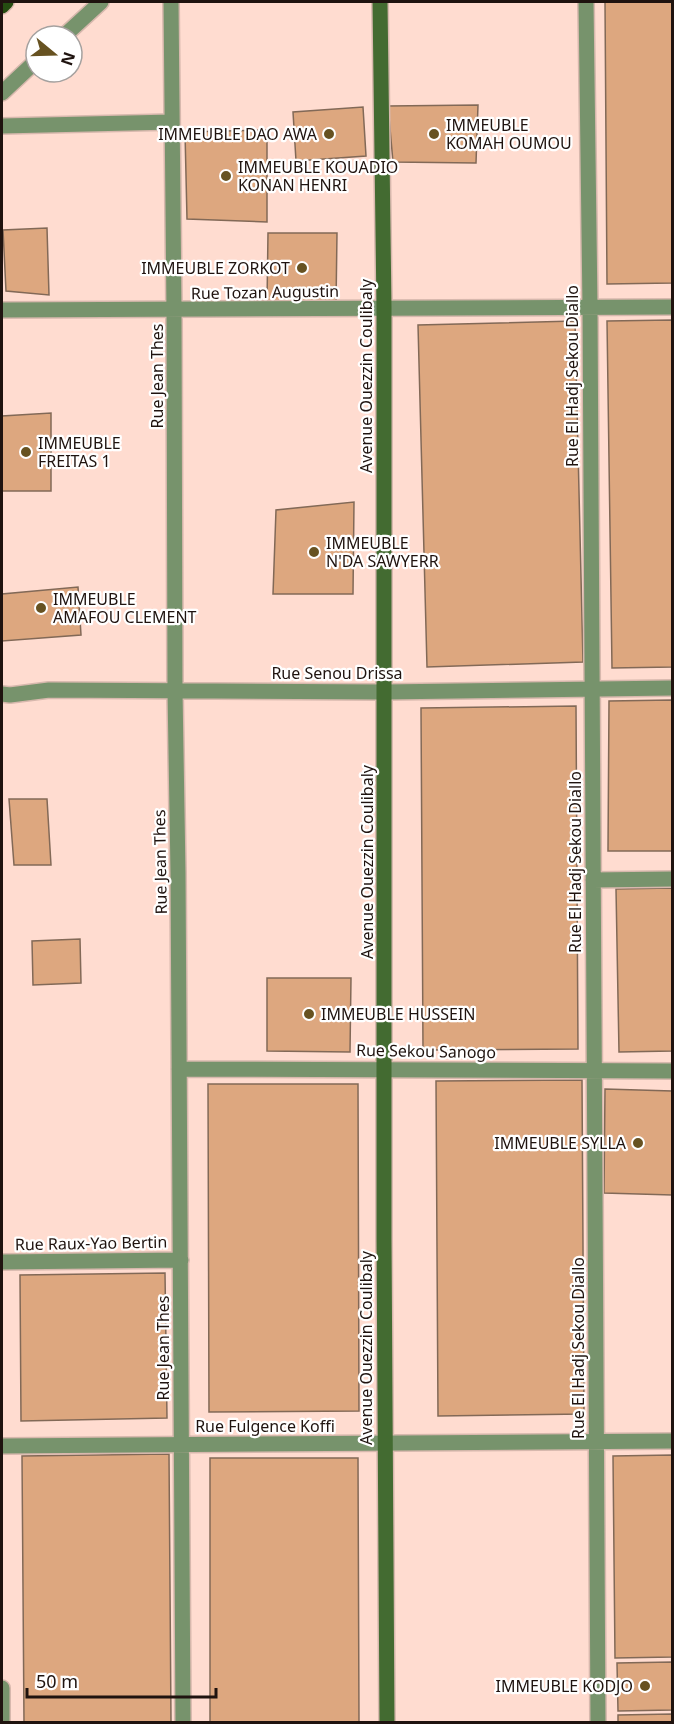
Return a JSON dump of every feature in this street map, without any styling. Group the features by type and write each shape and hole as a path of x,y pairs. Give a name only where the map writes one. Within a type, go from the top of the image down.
{"main road":[{"path":"2,6 6,2"}],"street":[{"path":"77,24 101,2"},
{"name":"Rue Jean Thes","path":"171,2 183,1722"},
{"name":"Avenue Ouezzin Coulibaly","path":"380,2 384,308 387,1722"},
{"name":"Rue El Hadj Sekou Diallo","path":"586,2 590,307 598,1722"},
{"path":"2,93 24,73"},
{"path":"2,126 172,122"},
{"name":"Rue Tozan Augustin","path":"2,310 672,307"},
{"name":"Rue Senou Drissa","path":"2,694 49,690 385,692 672,688"},
{"path":"593,880 672,879"},
{"name":"Rue Sekou Sanogo","path":"179,1068 672,1071"},
{"name":"Rue Raux-Yao Bertin","path":"2,1262 181,1260"},
{"name":"Rue Fulgence Koffi","path":"2,1446 672,1441"},
{"path":"2,1688 2,1722"}],"building":[{"path":"605,2 672,2 672,283 607,284"},
{"name":"IMMEUBLE KOMAH OUMOU","path":"478,105 476,163 393,162 388,106"},
{"name":"IMMEUBLE DAO AWA","path":"363,107 366,156 296,161 293,112"},
{"name":"IMMEUBLE KOUADIO KONAN HENRI","path":"267,130 267,222 187,219 185,132"},
{"path":"47,228 49,295 6,291 3,230"},
{"name":"IMMEUBLE ZORKOT","path":"268,233 337,233 336,304 267,303"},
{"path":"672,320 672,667 612,668 607,321"},
{"path":"575,321 583,662 427,667 418,325"},
{"name":"IMMEUBLE FREITAS 1","path":"51,413 51,491 2,491 2,416"},
{"name":"IMMEUBLE N'DA SAWYERR","path":"354,502 353,594 273,594 276,510"},
{"name":"IMMEUBLE AMAFOU CLEMENT","path":"78,587 81,635 2,641 2,594"},
{"path":"672,700 672,851 608,851 609,701"},
{"path":"576,706 578,1049 423,1050 421,708"},
{"path":"9,799 47,799 51,865 14,865"},
{"path":"672,888 672,1051 619,1052 616,889"},
{"path":"80,939 81,983 33,985 32,941"},
{"name":"IMMEUBLE HUSSEIN","path":"267,978 351,978 350,1052 267,1051"},
{"path":"582,1080 584,1414 438,1416 436,1081"},
{"path":"208,1084 358,1084 359,1411 209,1412"},
{"name":"IMMEUBLE SYLLA","path":"605,1089 672,1091 672,1195 604,1193"},
{"path":"165,1273 167,1418 21,1421 20,1275"},
{"path":"169,1454 171,1722 24,1722 22,1456"},
{"path":"672,1455 672,1657 615,1658 613,1456"},
{"path":"210,1458 358,1458 359,1722 210,1722"},
{"name":"IMMEUBLE KODJO","path":"672,1662 672,1710 618,1711 617,1663"},
{"path":"672,1714 672,1722 618,1722 618,1715"}],"place":[{"name":"IMMEUBLE DAO AWA","path":"329,134"},
{"name":"IMMEUBLE KOMAH OUMOU","path":"434,134"},
{"name":"IMMEUBLE KOUADIO KONAN HENRI","path":"226,176"},
{"name":"IMMEUBLE ZORKOT","path":"302,268"},
{"name":"IMMEUBLE FREITAS 1","path":"26,452"},
{"name":"IMMEUBLE N'DA SAWYERR","path":"314,552"},
{"name":"IMMEUBLE AMAFOU CLEMENT","path":"41,608"},
{"name":"IMMEUBLE HUSSEIN","path":"309,1014"},
{"name":"IMMEUBLE SYLLA","path":"638,1143"},
{"name":"IMMEUBLE KODJO","path":"645,1686"}]}
